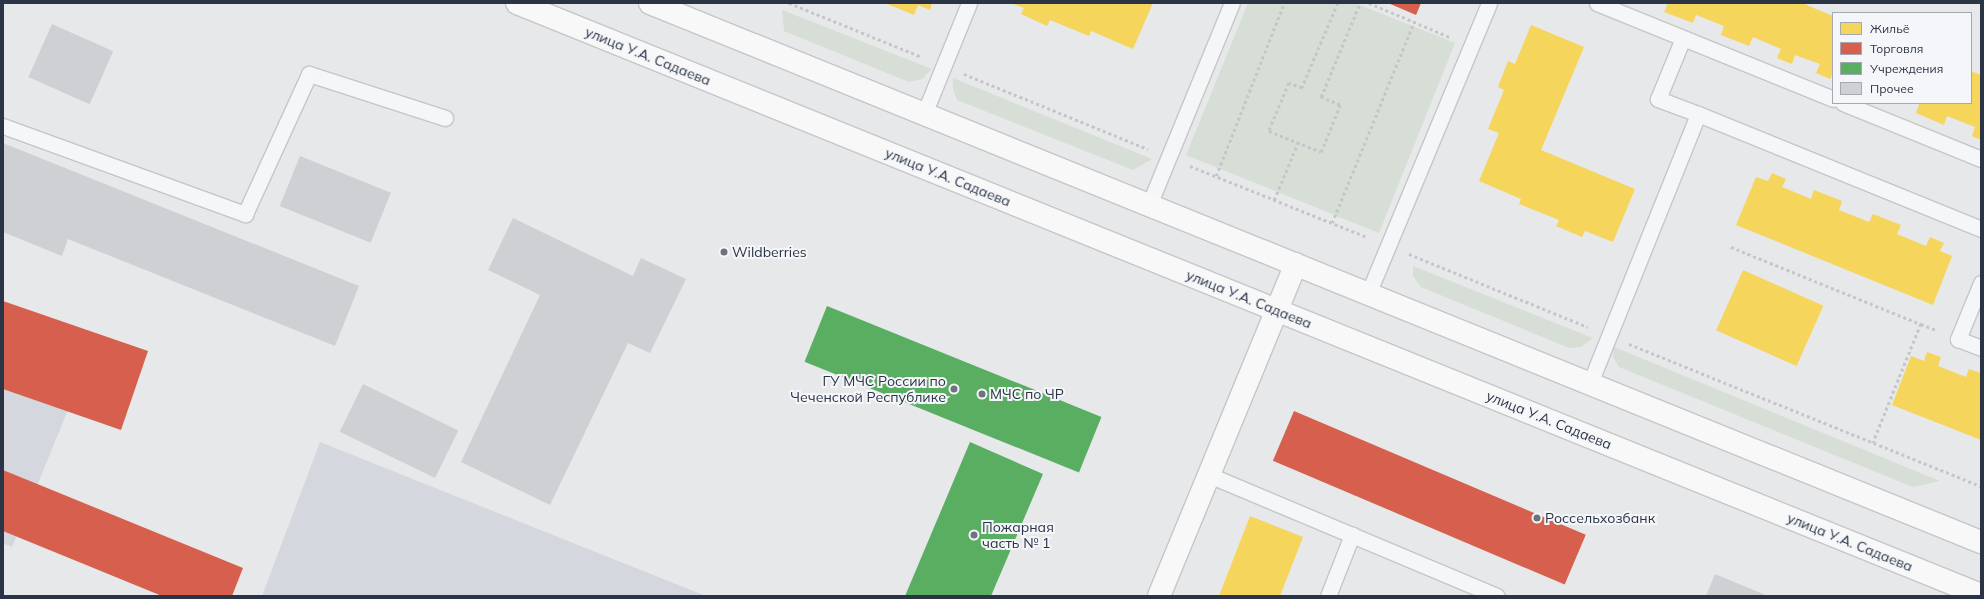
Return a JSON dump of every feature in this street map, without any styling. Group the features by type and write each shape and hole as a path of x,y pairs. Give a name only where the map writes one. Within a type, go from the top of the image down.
{"main road":[{"name":"улица У.А. Садаева","path":"517,3 1981,595"},
{"path":"650,3 1981,542"},
{"path":"1159,596 1296,264"}],"lane":[{"path":"924,114 969,3"},
{"path":"1149,205 1232,3"},
{"path":"1368,294 1489,3"},
{"path":"1597,3 1832,99"},
{"path":"1683,38 1658,99 1981,229"},
{"path":"3,126 245,214 309,74 445,118"},
{"path":"1845,104 1981,159"},
{"path":"1590,383 1698,114"},
{"path":"1981,283 1958,339 1981,348"},
{"path":"1209,475 1497,596"},
{"path":"1328,596 1352,535"}],"path":[{"path":"1216,176 1284,3"},
{"path":"1338,3 1302,88 1289,83 1269,131 1321,152 1340,105 1321,96 1360,3"},
{"path":"1369,3 1471,45"},
{"path":"1332,224 1414,22"},
{"path":"1274,200 1298,143"},
{"path":"1731,248 1921,324 1873,442"}],"shaded area":[{"path":"1248,3 1355,3 1455,43 1379,233 1186,155"},
{"path":"782,10 932,69 922,79 909,82 784,31"},
{"path":"953,78 1152,159 1133,170 957,100 953,89"},
{"path":"1413,266 1593,338 1581,347 1569,348 1421,287 1413,276"},
{"path":"3,325 88,361 12,547 3,543"},
{"path":"1614,347 1940,481 1913,487 1619,367 1613,357"},
{"path":"320,442 548,533 706,596 262,596"}],"building: Жильё":[{"path":"885,3 932,3 930,10 918,5 914,15"},
{"path":"1011,3 1153,3 1133,49 1091,31 1089,36 1050,20 1047,26 1021,14 1024,8"},
{"path":"1668,3 1802,3 1832,16 1832,75 1830,79 1816,73 1820,64 1795,55 1792,64 1777,58 1781,49 1753,37 1749,46 1721,35 1724,26 1696,15 1693,23 1664,12"},
{"path":"1531,25 1584,47 1541,150 1635,189 1613,242 1585,231 1582,237 1556,226 1559,220 1519,204 1521,199 1479,181 1499,133 1488,129 1504,90 1498,87 1508,61 1515,64"},
{"path":"1972,71 1981,75 1981,140 1972,136 1975,127 1947,116 1944,125 1916,113 1919,104 1972,104"},
{"path":"1772,173 1786,179 1782,187 1811,199 1814,190 1842,201 1839,210 1869,222 1873,214 1901,225 1897,234 1926,246 1930,237 1944,243 1940,251 1952,256 1933,305 1736,225 1756,177 1768,181"},
{"path":"1743,270 1823,306 1797,366 1716,330"},
{"path":"1927,352 1941,357 1938,366 1966,377 1969,369 1981,373 1981,440 1892,405 1911,356 1924,361"},
{"path":"1250,516 1303,537 1280,596 1219,596"}],"building: Торговля":[{"path":"1388,3 1421,3 1416,15"},
{"path":"3,301 148,351 121,430 3,389"},
{"path":"1294,411 1586,535 1565,585 1273,461"},
{"path":"3,470 243,568 232,596 162,596 3,531"}],"building: Учреждения":[{"name":"ГУ МЧС России по Чеченской Республике","path":"827,306 1101,417 1079,473 805,362"},
{"name":"Пожарная часть № 1","path":"970,442 1043,474 991,596 905,596"}],"building: Прочее":[{"path":"52,24 113,51 90,104 28,77"},
{"path":"3,143 359,286 335,346 68,239 62,256 3,232"},
{"path":"300,156 391,193 371,243 280,206"},
{"path":"513,218 633,276 641,258 686,279 650,353 628,343 550,505 461,462 540,295 488,270"},
{"path":"363,384 458,430 435,478 340,432"},
{"path":"1715,574 1768,596 1706,596"}],"place":[{"name":"Wildberries","path":"724,252"},
{"name":"ГУ МЧС России по Чеченской Республике","path":"954,389"},
{"name":"МЧС по ЧР","path":"982,394"},
{"name":"Россельхозбанк","path":"1537,518"},
{"name":"Пожарная часть № 1","path":"974,535"}]}
